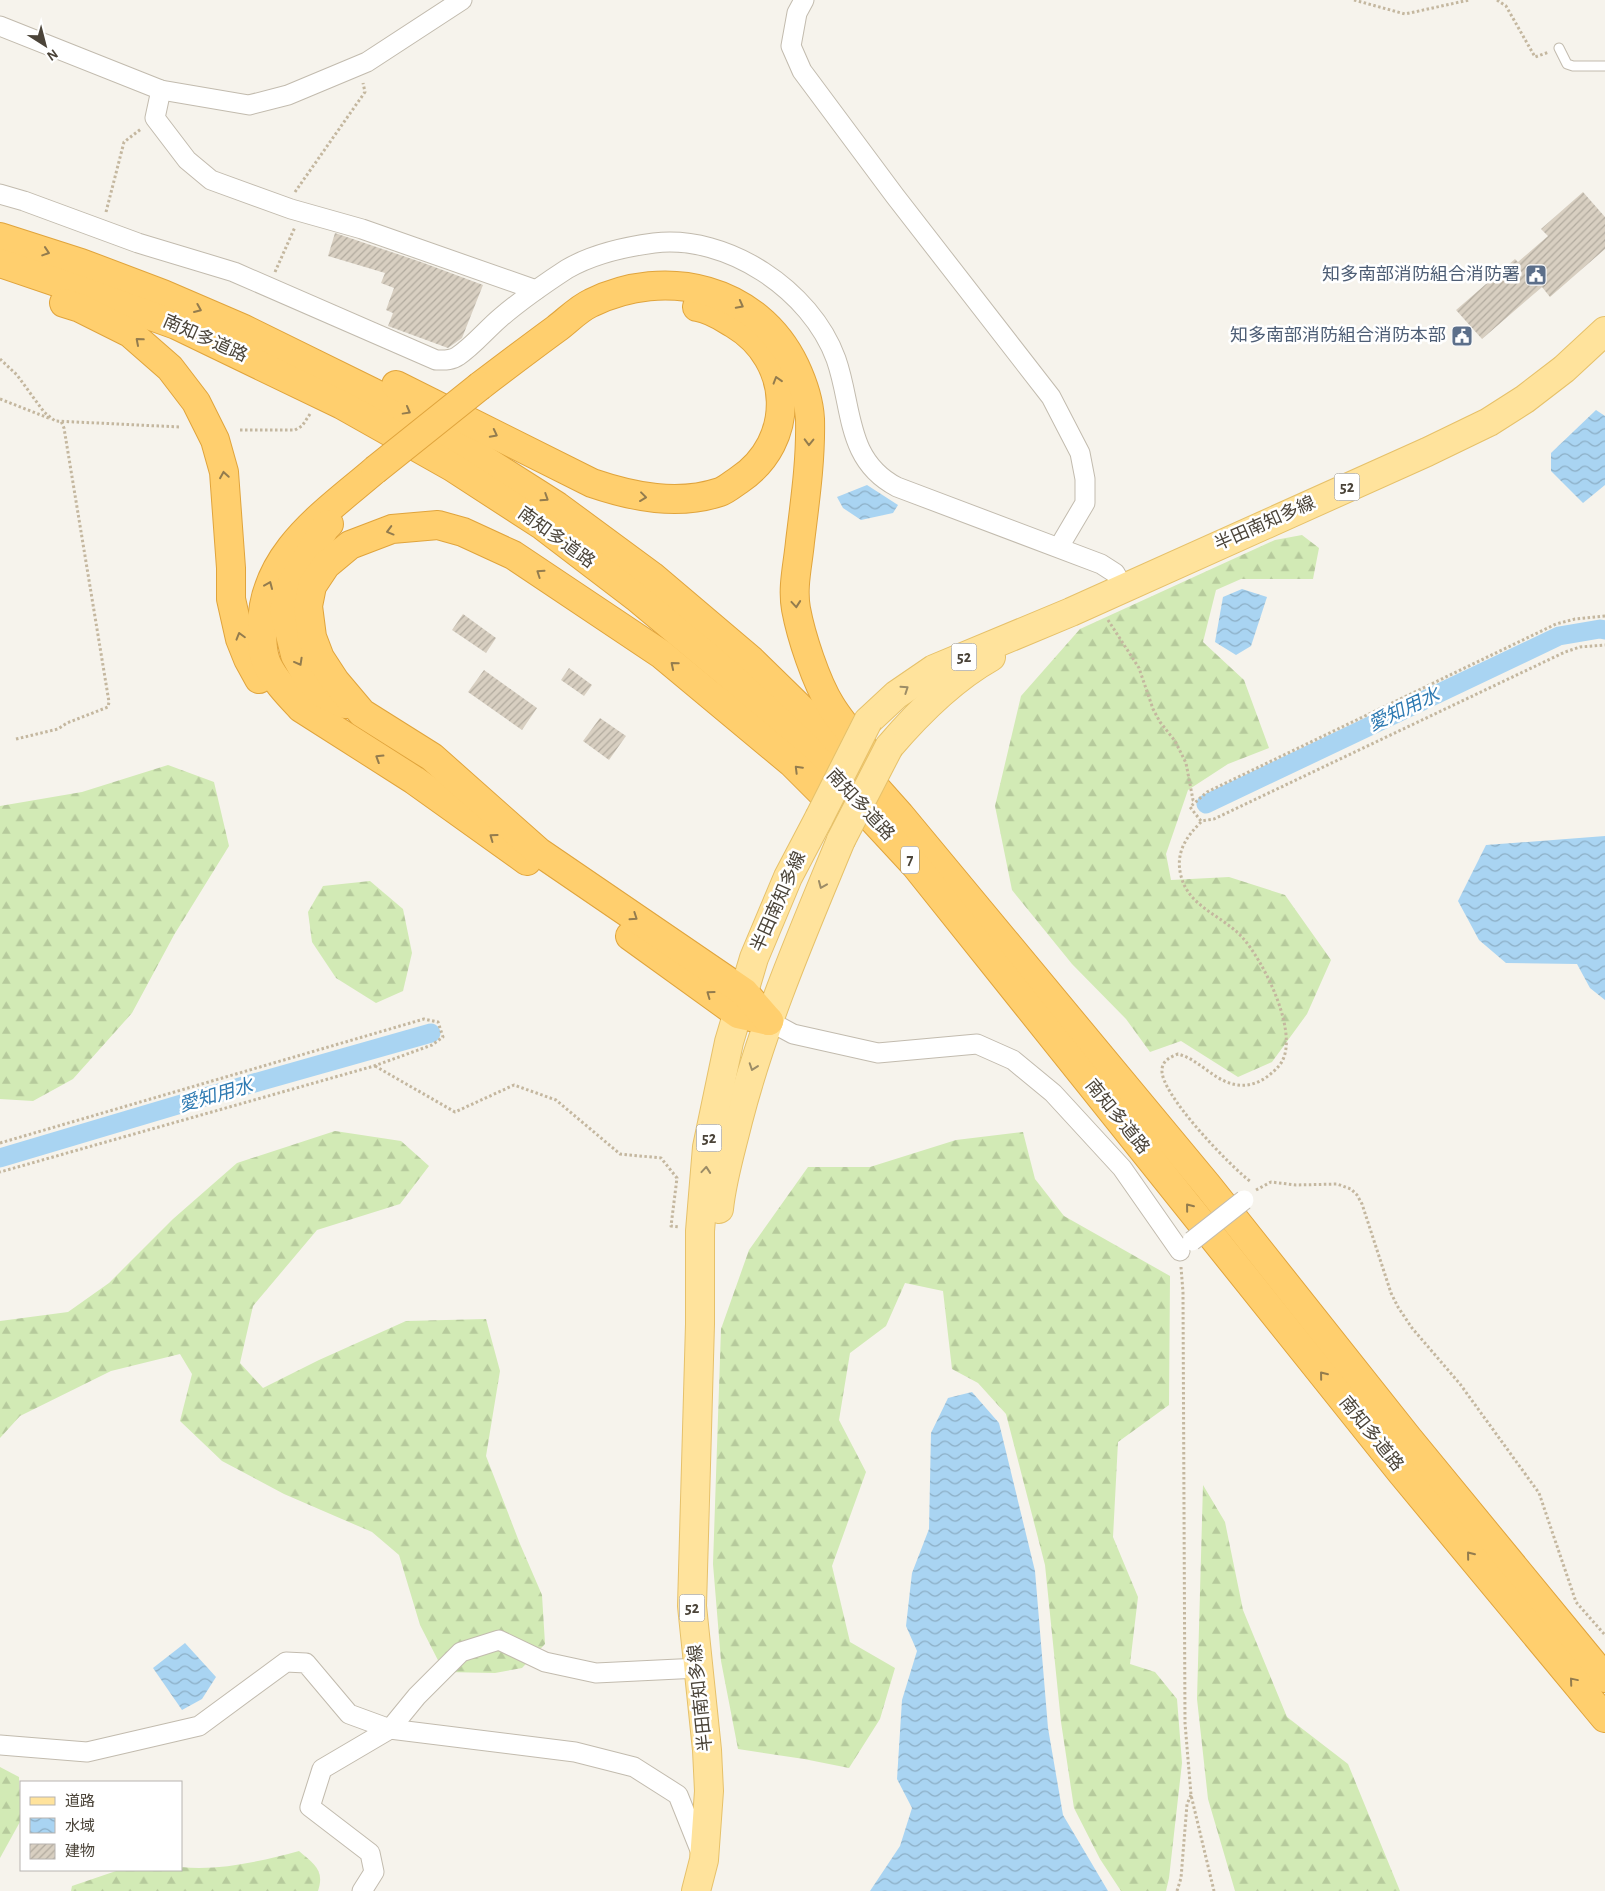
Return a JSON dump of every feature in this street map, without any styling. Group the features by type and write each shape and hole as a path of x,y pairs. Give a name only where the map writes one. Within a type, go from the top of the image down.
{"highway":[{"name":"南知多道路","path":"0,237 163,294 242,328 372,392 414,415 557,506 652,576 751,660 834,741 900,815 1208,1186 1408,1438 1605,1678"},
{"name":"南知多道路","path":"0,264 176,325 342,405 452,467 535,521 636,597 727,673 802,743 914,865 1400,1471 1605,1718"},
{"path":"0,283 80,308 130,333 170,368 196,402 215,440 224,472 231,568 231,599 240,639 248,659 264,687 292,719 344,737"},
{"path":"769,1021 414,780 301,708 286,692 267,665 262,646 262,612 268,586 289,548 310,526 484,391 590,304 620,292 659,286 697,289 724,296 750,310 771,329 788,352 807,395 810,418 808,479 795,581 796,608 807,650 816,672 831,706 892,784 1066,990 1068,1017"},
{"path":"242,328 265,326 378,375 592,483 620,493 641,497 694,498 722,491 750,472 767,451 778,430 782,403 778,380 766,354 754,337 708,308 664,302 626,306 582,325 484,391"},
{"path":"379,474 325,528 291,585 284,610 295,655 308,678 322,693 362,713 432,756 539,852 741,1003"},
{"path":"362,713 335,681 320,658 312,637 308,606 312,586 326,566 350,545 392,529 438,525 463,532 513,555 661,654 792,763 889,859 914,865"}],"main road":[{"name":"半田南知多線","path":"696,1891 704,1860 709,1792 707,1750 692,1606 700,1324 700,1231 708,1147 729,1042 758,949 788,877 868,721 896,695 934,669 1071,612 1418,456 1489,422 1525,399 1556,375 1605,331"},
{"name":"半田南知多線","path":"700,1324 714,1280 721,1188 750,1076 784,976 841,840 889,747 912,720 943,692 984,661 1071,612"}],"street":[{"path":"0,26 161,90 249,105 288,95 361,65 462,0"},
{"path":"804,0 797,13 791,46 802,71 895,196 1051,397 1080,453 1085,479 1085,502 1059,547"},
{"path":"161,90 155,118 187,160 211,180 297,210 362,229 536,290"},
{"path":"0,194 138,243 234,272 436,360 448,361 458,357 501,318 536,290 569,268 593,257 618,249 662,242 703,246 749,263 769,274 795,297 822,333 835,357 860,452 866,462 885,480 906,490 1101,564 1115,574 1123,587"},
{"path":"769,1021 793,1034 878,1053 977,1044 1013,1060 1053,1093 1122,1168 1186,1246 1252,1194"},
{"path":"362,1891 374,1872 370,1853 310,1807 322,1769 390,1729 417,1696 461,1652 498,1640 545,1662 596,1673 699,1668"},
{"path":"0,1745 87,1752 199,1726 286,1662 306,1663 350,1714 390,1729 575,1752 634,1767 678,1794 704,1860"}],"lane":[{"path":"1559,48 1567,64 1573,66 1605,66"}],"path":[{"path":"1354,0 1405,14 1469,0"},
{"path":"1497,0 1506,6 1535,57 1559,48"},
{"path":"268,286 298,220 294,194 364,92 361,65"},
{"path":"102,230 124,142 155,118"},
{"path":"0,359 17,375 44,412 55,420"},
{"path":"0,399 61,421 180,427"},
{"path":"240,430 295,430 302,426 310,414"},
{"path":"16,739 58,729 67,722 108,707 109,702 66,438 61,421"},
{"path":"1098,599 1104,613 1138,668 1160,722 1175,741 1186,763 1194,802"},
{"path":"1201,822 1190,807 1207,792 1556,624 1575,618 1605,616"},
{"path":"1605,645 1580,647 1565,652 1214,818 1201,822 1187,836 1182,848 1181,876 1189,894 1199,906 1232,927 1243,938 1262,965 1277,996 1284,1017 1286,1052 1281,1064 1273,1073 1251,1085 1239,1086 1224,1082 1195,1060 1178,1054 1165,1062 1162,1068 1163,1077 1170,1092 1204,1137 1240,1174 1252,1194 1271,1182 1296,1185 1337,1184 1351,1189 1357,1195 1362,1204 1391,1293 1398,1307 1412,1328 1460,1384 1539,1493 1576,1602 1605,1635"},
{"path":"0,1143 424,1019 438,1022 444,1037 432,1045 374,1066 0,1172"},
{"path":"374,1066 455,1112 514,1085 556,1100 620,1154 661,1158 677,1178 671,1226 700,1231"},
{"path":"1186,1246 1183,1292 1185,1723 1191,1795 1214,1891"},
{"path":"1177,1891 1181,1878 1187,1804 1191,1795"}],"green space":[{"path":"1302,535 1319,548 1313,579 1241,579 1216,590 1203,642 1244,680 1269,748 1228,764 1188,790 1166,854 1171,880 1229,877 1285,895 1331,960 1307,1014 1272,1062 1238,1077 1181,1041 1150,1052 1126,1019 1072,964 1012,890 995,806 1021,696 1080,629 1275,540"},
{"path":"168,765 214,782 229,846 174,935 132,1013 73,1079 33,1101 0,1099 0,806 82,792"},
{"path":"370,881 403,909 412,953 403,991 376,1003 336,978 312,942 308,912 323,886"},
{"path":"335,1131 401,1141 429,1166 400,1204 317,1230 253,1306 240,1363 263,1388 319,1360 406,1321 486,1319 500,1371 486,1456 542,1595 545,1644 522,1668 495,1673 444,1672 420,1625 399,1555 372,1532 284,1494 222,1461 180,1421 192,1374 180,1354 111,1371 20,1416 0,1438 0,1321 68,1312 109,1283 173,1219 237,1163"},
{"path":"1023,1132 1035,1179 1064,1216 1170,1276 1169,1405 1118,1442 1113,1537 1138,1597 1130,1664 1155,1672 1177,1699 1182,1763 1166,1891 1121,1891 1100,1859 1074,1808 1061,1722 1045,1565 1006,1414 978,1383 952,1369 943,1291 905,1283 886,1326 850,1353 839,1420 866,1472 832,1566 850,1642 895,1668 880,1719 849,1768 738,1749 721,1661 713,1564 721,1329 749,1250 808,1167 870,1167 956,1140"},
{"path":"1203,1485 1225,1522 1243,1610 1287,1717 1348,1764 1400,1891 1235,1891 1208,1799 1197,1699"},
{"path":"0,1767 19,1777 20,1822 0,1858"},
{"path":"299,1851 317,1868 320,1878 318,1891 71,1891 72,1886 116,1871 182,1871 182,1867 211,1868 256,1862"}],"water":[{"path":"1596,410 1605,416 1605,485 1583,503 1551,471 1551,453"},
{"path":"867,485 898,505 893,513 861,520 843,508 837,497"},
{"path":"1242,589 1267,597 1251,646 1236,655 1215,642 1223,597"},
{"path":"1605,836 1605,1000 1590,988 1577,964 1506,963 1479,940 1458,901 1486,845"},
{"path":"972,1392 999,1423 1035,1571 1048,1728 1063,1815 1108,1891 870,1891 900,1846 912,1808 897,1779 902,1700 917,1651 906,1626 912,1573 929,1529 931,1433 948,1398"},
{"path":"185,1643 216,1677 202,1699 182,1710 153,1668"}],"building":[{"name":"知多南部消防組合消防署","path":"1583,192 1605,217 1605,249 1550,297 1542,287 1482,339 1456,310 1515,259 1518,262 1548,236 1541,229"},
{"path":"335,233 483,285 462,338 448,348 388,326 393,313 386,310 394,288 381,283 385,273 328,256"},
{"path":"463,614 496,638 486,653 452,630"},
{"path":"569,668 592,685 584,696 561,680"},
{"path":"484,670 537,708 522,730 468,692"},
{"path":"600,718 626,736 609,760 583,741"}],"waterway":[{"name":"愛知用水","path":"1206,804 1559,636 1600,629 1605,630"},
{"name":"愛知用水","path":"0,1158 208,1096 431,1033"}],"place":[{"name":"知多南部消防組合消防署","path":"1536,275"},
{"name":"知多南部消防組合消防本部","path":"1462,336"}]}
